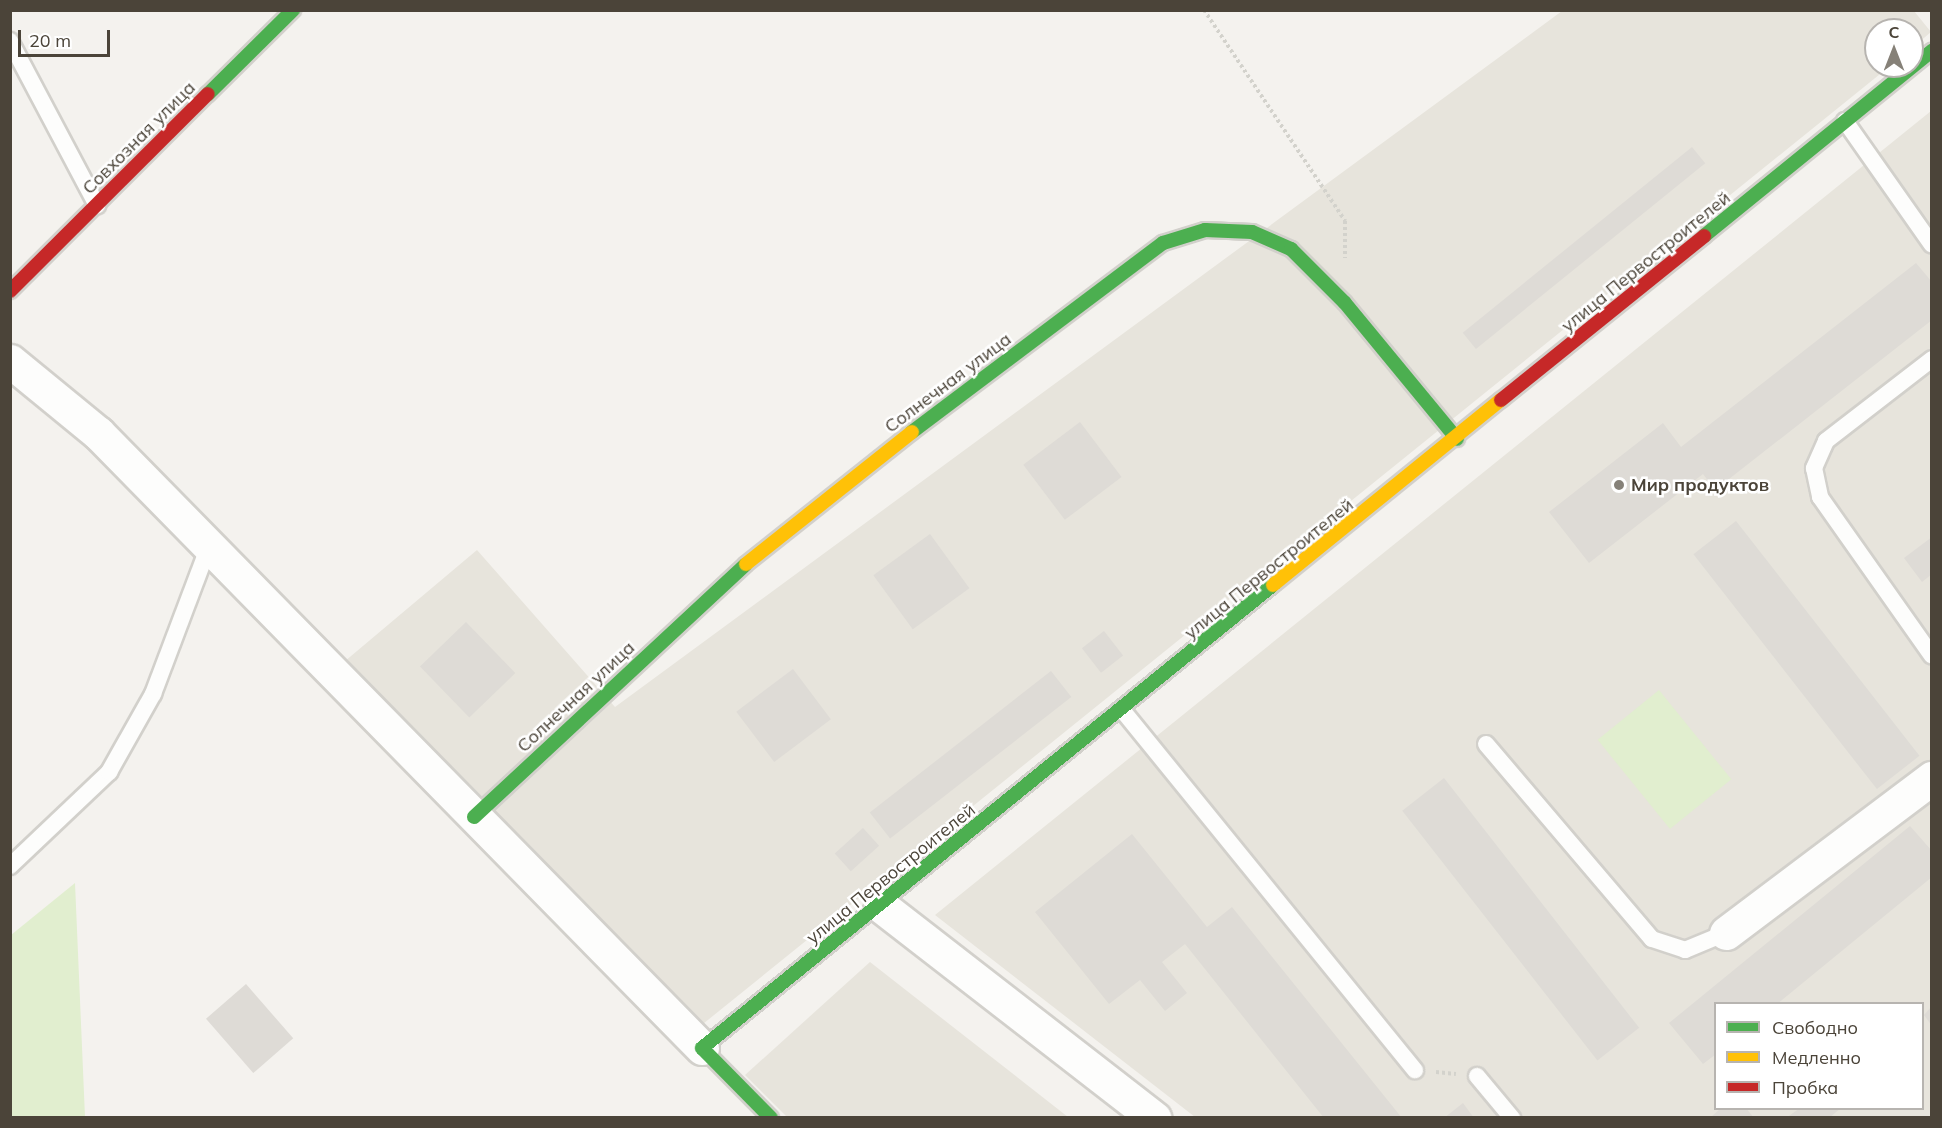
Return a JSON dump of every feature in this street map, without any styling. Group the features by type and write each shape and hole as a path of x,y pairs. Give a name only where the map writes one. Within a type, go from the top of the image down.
{"street":[{"name":"Совхозная улица","path":"10,291 293,10"},
{"name":"улица Первостроителей","path":"702,1048 1123,711 1932,51"},
{"name":"Солнечная улица","path":"474,818 725,581 921,424 1163,243 1205,230 1252,232 1291,249 1345,303 1457,439"},
{"path":"10,361 98,433 771,1118"},
{"path":"1726,933 1932,778"},
{"path":"881,906 1154,1118"}],"lane":[{"path":"10,41 97,206"},
{"path":"1845,122 1932,245"},
{"path":"1932,359 1826,441 1815,468 1820,497 1932,656"},
{"path":"10,866 109,772 153,694 209,546"},
{"path":"1123,711 1415,1070"},
{"path":"1486,744 1652,939 1685,950 1726,933"},
{"path":"1477,1076 1512,1118"}],"path":[{"path":"1204,10 1345,221 1345,303"},
{"path":"1415,1070 1477,1076"}],"shaded area":[{"path":"1562,11 1914,11 1920,18 1864,18 1864,78 1875,78 693,1032 338,667 477,550 615,707"},
{"path":"1924,23 1931,32 1924,38"},
{"path":"1931,111 1931,1117 1195,1117 935,915"},
{"path":"870,962 1068,1117 787,1117 745,1075"}],"green space":[{"path":"1659,690 1731,779 1670,829 1598,740"},
{"path":"75,883 85,1117 11,1117 11,935"}],"building":[{"path":"1692,147 1705,163 1476,349 1463,333"},
{"path":"1916,263 1932,282 1932,320 1715,490 1703,474 1589,563 1549,512 1663,423 1681,447"},
{"path":"1080,422 1122,477 1065,520 1023,465"},
{"path":"1736,521 1919,756 1877,789 1693,554"},
{"path":"930,534 969,588 913,629 873,575"},
{"path":"1932,537 1932,574 1922,582 1904,558"},
{"path":"466,622 515,673 469,718 420,666"},
{"path":"1104,631 1123,655 1101,673 1082,648"},
{"path":"793,669 831,719 774,762 736,712"},
{"path":"1051,671 1071,697 890,839 870,813"},
{"path":"1444,778 1639,1028 1597,1060 1402,811"},
{"path":"1910,826 1932,851 1932,877 1779,1002 1714,1002 1714,1056 1703,1064 1669,1023"},
{"path":"863,828 879,846 851,871 835,853"},
{"path":"1132,834 1207,927 1232,907 1402,1118 1324,1118 1185,944 1162,962 1187,993 1165,1011 1140,980 1109,1004 1035,912"},
{"path":"246,984 293,1038 253,1073 206,1019"},
{"path":"1932,1006 1932,1026 1924,1015"},
{"path":"1463,1103 1474,1118 1444,1118"},
{"path":"1719,1110 1748,1110 1754,1118 1710,1118"},
{"path":"1797,1110 1839,1110 1829,1118 1786,1118"}],"traffic: fast":[{"path":"208,94 293,10"},
{"path":"1704,236 1932,51"},
{"path":"912,432 1163,243 1205,230 1252,232 1291,249 1345,303 1457,439"},
{"path":"474,817 746,564"},
{"path":"771,1118 702,1048 1273,585"}],"traffic: slow":[{"path":"1273,585 1501,400"},
{"path":"746,564 912,432"}],"traffic: jam":[{"path":"10,291 208,94"},
{"path":"1501,400 1704,236"}],"place":[{"name":"Мир продуктов","path":"1619,485"}]}
